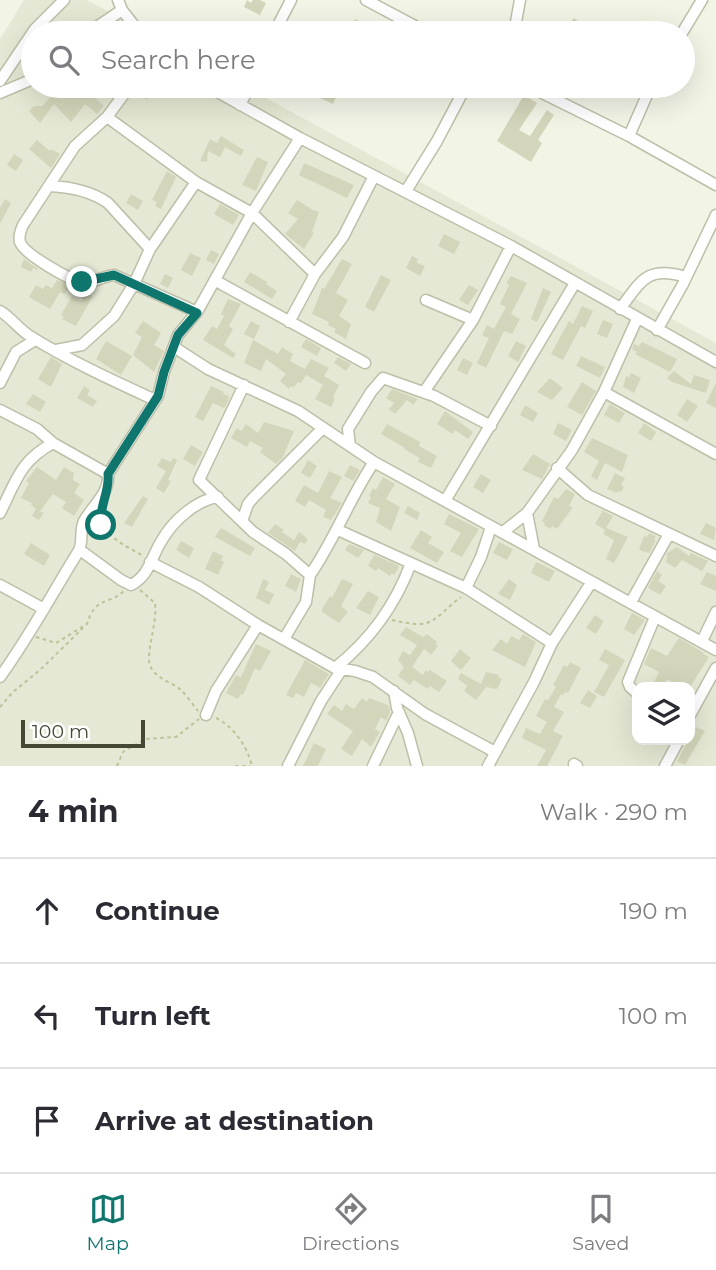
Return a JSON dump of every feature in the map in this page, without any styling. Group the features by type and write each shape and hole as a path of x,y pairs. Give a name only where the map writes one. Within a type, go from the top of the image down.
{"street":[{"path":"43,21 64,0"},
{"path":"280,21 291,0"},
{"path":"366,0 405,21"},
{"path":"516,21 520,0"},
{"path":"686,0 700,4 689,21"},
{"path":"102,21 120,5 131,21"},
{"path":"0,81 21,50"},
{"path":"0,93 21,84"},
{"path":"121,98 107,117 75,146 23,225 20,242 60,272 82,282 114,275 197,313"},
{"path":"228,98 511,246 716,362"},
{"path":"240,105 244,98"},
{"path":"406,191 438,141 460,98"},
{"path":"551,98 629,136 716,185"},
{"path":"629,136 646,98"},
{"path":"107,117 196,182 252,212 315,274"},
{"path":"0,676 80,550 83,522 99,501 109,483 108,474 162,389 164,372 184,327 197,313 252,212 300,138"},
{"path":"289,322 315,274 343,237 374,176"},
{"path":"56,350 82,345 114,316 134,285 150,249 196,182"},
{"path":"50,186 66,187 100,197 150,249"},
{"path":"657,330 716,215"},
{"path":"425,392 472,320 511,246"},
{"path":"620,309 651,273 665,272 686,277"},
{"path":"216,281 365,363"},
{"path":"445,501 575,284"},
{"path":"426,300 472,320"},
{"path":"0,311 18,329 35,340 155,400"},
{"path":"503,532 527,513 572,450 604,392 637,319"},
{"path":"0,383 16,352 35,340"},
{"path":"174,347 208,369 298,411 373,462 716,650"},
{"path":"350,446 348,429 370,392 383,378 425,392 491,426"},
{"path":"244,385 199,477 201,483 253,532 286,554 310,575"},
{"path":"604,392 714,448"},
{"path":"0,410 37,429 53,443 108,474"},
{"path":"242,521 253,498 323,428"},
{"path":"0,513 25,463 35,452 53,443"},
{"path":"284,639 306,602 310,575 338,530 348,505 373,462"},
{"path":"557,468 588,495 716,556"},
{"path":"80,550 121,580 131,584 140,580 148,571 150,562 170,528 208,498 218,497"},
{"path":"527,513 534,549"},
{"path":"468,590 491,527"},
{"path":"338,530 468,590 552,643"},
{"path":"631,602 669,534"},
{"path":"150,562 199,587 258,625 339,668 373,677 425,714 495,752"},
{"path":"288,766 339,668 384,618 405,580 411,563"},
{"path":"488,766 552,643 591,583"},
{"path":"0,585 44,609"},
{"path":"702,641 716,612"},
{"path":"632,689 628,682 655,617"},
{"path":"204,715 258,625"},
{"path":"695,706 716,668"},
{"path":"394,691 417,766"},
{"path":"373,766 399,712"},
{"path":"666,766 676,745"}],"path":[{"path":"100,509 101,525 106,531 150,562"},
{"path":"0,707 87,624 90,613 104,600 120,596 131,584 149,595 155,603 150,667 158,676 181,691 204,715 228,724 244,748 251,766 235,766"},
{"path":"384,618 410,625 425,624 441,615 468,590"},
{"path":"28,635 56,643 87,624"},
{"path":"117,766 123,752 131,747 146,739 180,736 204,715"}],"shaded area":[{"path":"24,0 87,0 126,21 21,21 21,98 266,98 716,343 716,766 0,766 0,39"}],"building":[{"path":"247,0 251,3 253,0 260,0 266,3 260,15 244,7"},
{"path":"50,98 95,98 104,106 97,114 85,104 71,122 54,104 40,123 29,111 34,106 42,106"},
{"path":"320,98 336,98 333,104"},
{"path":"522,98 529,98 537,103 519,130 530,136 547,110 554,115 538,140 542,143 531,162 497,141"},
{"path":"221,136 244,150 241,156 225,147 220,157 208,151 207,162 200,161 210,139 217,143"},
{"path":"37,140 50,151 51,149 60,154 51,168 29,149"},
{"path":"14,154 23,160 16,171 7,165"},
{"path":"257,157 268,162 256,191 242,185"},
{"path":"304,163 354,185 347,198 299,175"},
{"path":"167,171 176,177 161,209 155,206 157,202 152,200"},
{"path":"131,194 143,201 138,210 126,203"},
{"path":"5,199 11,203 0,224 0,208"},
{"path":"297,200 319,212 312,232 314,233 304,249 285,234 298,219 288,213"},
{"path":"220,204 239,215 233,225 214,214"},
{"path":"444,234 460,242 454,254 438,246"},
{"path":"211,250 219,254 214,264 206,260"},
{"path":"190,253 201,258 192,276 181,270"},
{"path":"412,256 418,259 417,263 425,266 420,276 406,268"},
{"path":"24,259 38,269 33,268 31,272 21,267"},
{"path":"342,259 352,264 336,293 348,300 339,316 351,324 346,339 334,332 336,329 328,325 329,322 312,314 322,288 324,289"},
{"path":"250,272 277,291 272,299 244,282"},
{"path":"165,274 173,278 168,288 160,284"},
{"path":"381,275 391,280 374,312 365,307"},
{"path":"511,276 527,283 511,314 520,319 512,334 504,331 486,368 477,363 489,338 482,335 487,325 494,329 506,307 500,304"},
{"path":"57,280 70,286 65,294 60,292 50,309 29,297 36,285 43,289 46,285 52,288"},
{"path":"469,285 478,290 468,305 459,300"},
{"path":"543,288 551,292 537,322 531,319"},
{"path":"86,293 93,296 76,326 62,319 64,317 61,315 72,296 81,301"},
{"path":"228,299 241,304 229,326 233,329 224,345 236,354 233,358 203,340 212,326 217,329"},
{"path":"582,306 593,311 585,328 581,326 563,360 551,354 569,321 573,324"},
{"path":"603,320 613,324 607,338 597,334"},
{"path":"143,321 161,333 154,345 164,351 154,372 133,355 142,337 135,333"},
{"path":"251,321 260,326 254,339 244,334"},
{"path":"306,339 321,348 317,356 301,347"},
{"path":"253,340 278,354 282,347 293,354 290,361 305,369 311,359 329,368 324,376 339,385 331,407 315,399 323,385 306,375 301,383 298,382 289,389 280,381 286,374 266,359 261,371 244,363"},
{"path":"106,341 132,356 121,375 96,359"},
{"path":"516,341 526,346 518,362 508,356"},
{"path":"642,342 677,359 670,372 635,354 637,352 632,349 634,344 639,346"},
{"path":"581,356 605,367 600,378 576,366"},
{"path":"51,357 62,364 51,387 38,379"},
{"path":"338,357 351,364 346,371 334,363"},
{"path":"463,358 473,363 467,375 457,370"},
{"path":"674,371 691,384 694,375 710,380 706,393 672,382 667,378"},
{"path":"631,373 641,378 634,393 623,387 626,376 629,377"},
{"path":"550,378 563,388 552,400 537,392"},
{"path":"582,382 596,391 582,415 567,407"},
{"path":"716,383 716,408 706,403"},
{"path":"84,386 90,390 87,395 97,401 93,407 77,398"},
{"path":"211,386 229,396 228,401 224,408 213,403 203,421 195,417"},
{"path":"392,389 418,399 413,405 407,400 395,414 389,409 394,403 386,398"},
{"path":"33,394 46,402 40,412 26,404"},
{"path":"687,399 698,406 687,422 677,415"},
{"path":"610,404 625,413 619,423 604,415"},
{"path":"525,405 538,413 533,422 520,415"},
{"path":"445,411 473,432 468,439 455,430 453,434 437,424"},
{"path":"264,422 294,431 283,457 276,464 260,452 263,448 250,441 247,447 231,438 237,428 241,431 246,424 258,433"},
{"path":"558,423 572,430 566,441 553,434"},
{"path":"644,423 656,432 651,441 638,433"},
{"path":"387,424 420,442 419,446 437,456 431,468 418,462 420,458 381,434"},
{"path":"592,438 628,455 622,472 605,463 597,480 591,476 599,461 584,452"},
{"path":"191,445 203,452 195,466 183,459"},
{"path":"533,454 550,464 542,479 522,470"},
{"path":"162,458 171,462 173,458 177,460 168,480 171,481 164,493 156,488 166,471 157,466"},
{"path":"308,460 317,466 310,478 301,473"},
{"path":"350,465 360,470 353,481 344,476"},
{"path":"37,467 56,480 64,467 74,473 73,480 80,484 74,493 84,500 74,516 62,508 66,502 53,494 40,511 44,513 39,520 32,516 36,509 32,503 21,498 29,483 26,481"},
{"path":"329,471 342,477 330,498 342,503 331,520 323,517 326,510 309,500 305,507 295,501 304,485 318,493"},
{"path":"615,473 625,478 621,485 624,487 617,493 607,489"},
{"path":"481,474 491,480 483,493 473,487"},
{"path":"383,477 395,484 386,499 400,507 391,531 376,522 380,508 368,503 373,488 376,490"},
{"path":"566,489 575,494 569,506 573,507 557,529 552,526 550,529 542,521 554,497 558,499"},
{"path":"143,496 148,499 132,527 124,523"},
{"path":"408,506 420,513 417,520 404,513"},
{"path":"601,510 613,516 605,530 595,524"},
{"path":"449,514 479,529 462,557 450,551 461,533 444,524"},
{"path":"706,523 716,528 714,540 700,534"},
{"path":"275,524 294,540 299,532 308,539 305,544 300,542 295,551 268,533"},
{"path":"221,528 255,548 250,556 215,537"},
{"path":"606,528 628,537 614,563 606,559 614,540 603,534"},
{"path":"421,530 432,537 428,543 444,552 437,563 410,548"},
{"path":"649,533 656,536 656,540 649,553 639,550 644,536 647,537"},
{"path":"181,541 194,548 189,558 176,550"},
{"path":"499,542 513,549 507,560 493,553"},
{"path":"31,543 50,555 44,566 24,554"},
{"path":"349,544 364,550 358,558 345,550"},
{"path":"677,547 689,556 691,553 708,561 702,571 682,560 675,568 666,562 667,553"},
{"path":"213,551 223,556 221,560 224,562 218,575 205,569"},
{"path":"374,555 399,567 394,575 392,573 390,576 378,568 376,571 368,566"},
{"path":"536,562 555,571 549,582 531,573"},
{"path":"657,571 662,575 658,581 666,586 660,595 648,588"},
{"path":"707,572 716,576 716,591 700,584"},
{"path":"291,574 301,579 296,592 285,586"},
{"path":"263,579 269,582 265,590 274,594 269,605 256,598"},
{"path":"342,579 353,584 341,606 348,612 339,623 321,611"},
{"path":"509,579 517,585 510,600 498,594"},
{"path":"368,591 379,597 370,615 356,608"},
{"path":"632,613 645,620 634,635 624,629"},
{"path":"595,615 604,621 596,634 586,628"},
{"path":"406,627 423,637 427,634 437,642 438,646 431,655 424,649 412,667 423,675 426,670 430,670 447,681 439,692 414,680 410,685 398,676 404,667 398,660 403,651 410,655 417,645 400,635"},
{"path":"523,634 536,642 525,667 492,650 501,639 507,644 511,636 519,640"},
{"path":"679,638 709,657 693,682 673,682 667,679 666,682 654,682 659,672 644,664 651,648 667,656"},
{"path":"256,644 271,651 260,671 255,668 243,695 238,699 226,693 236,675 241,677"},
{"path":"460,649 471,658 461,670 451,661"},
{"path":"605,649 625,660 604,697 594,692 609,665 599,660"},
{"path":"305,660 329,674 320,688 311,683 304,697 296,693 293,698 286,695"},
{"path":"570,662 581,668 568,693 561,694 554,707 564,712 553,731 563,736 547,766 537,766 546,750 522,738 526,728 540,734 547,722 536,716 545,699 548,700 556,687 553,685 564,665 567,667"},
{"path":"486,672 499,675 502,679 497,689 486,687 476,700 464,691 467,686 458,679 461,673 481,684"},
{"path":"588,690 597,696 590,708 580,703"},
{"path":"362,698 367,702 369,698 389,706 390,712 386,721 381,717 375,729 380,732 371,747 362,739 352,756 341,749 353,731 327,714 334,705 342,711 346,704 354,709"},
{"path":"695,729 705,731 685,765 677,761 686,745 695,745"},
{"path":"314,743 326,749 318,766 303,766"}],"route":[{"path":"82,282 114,275 197,313 178,335 164,372 162,389 108,474 109,483 100,509 101,525"}]}
